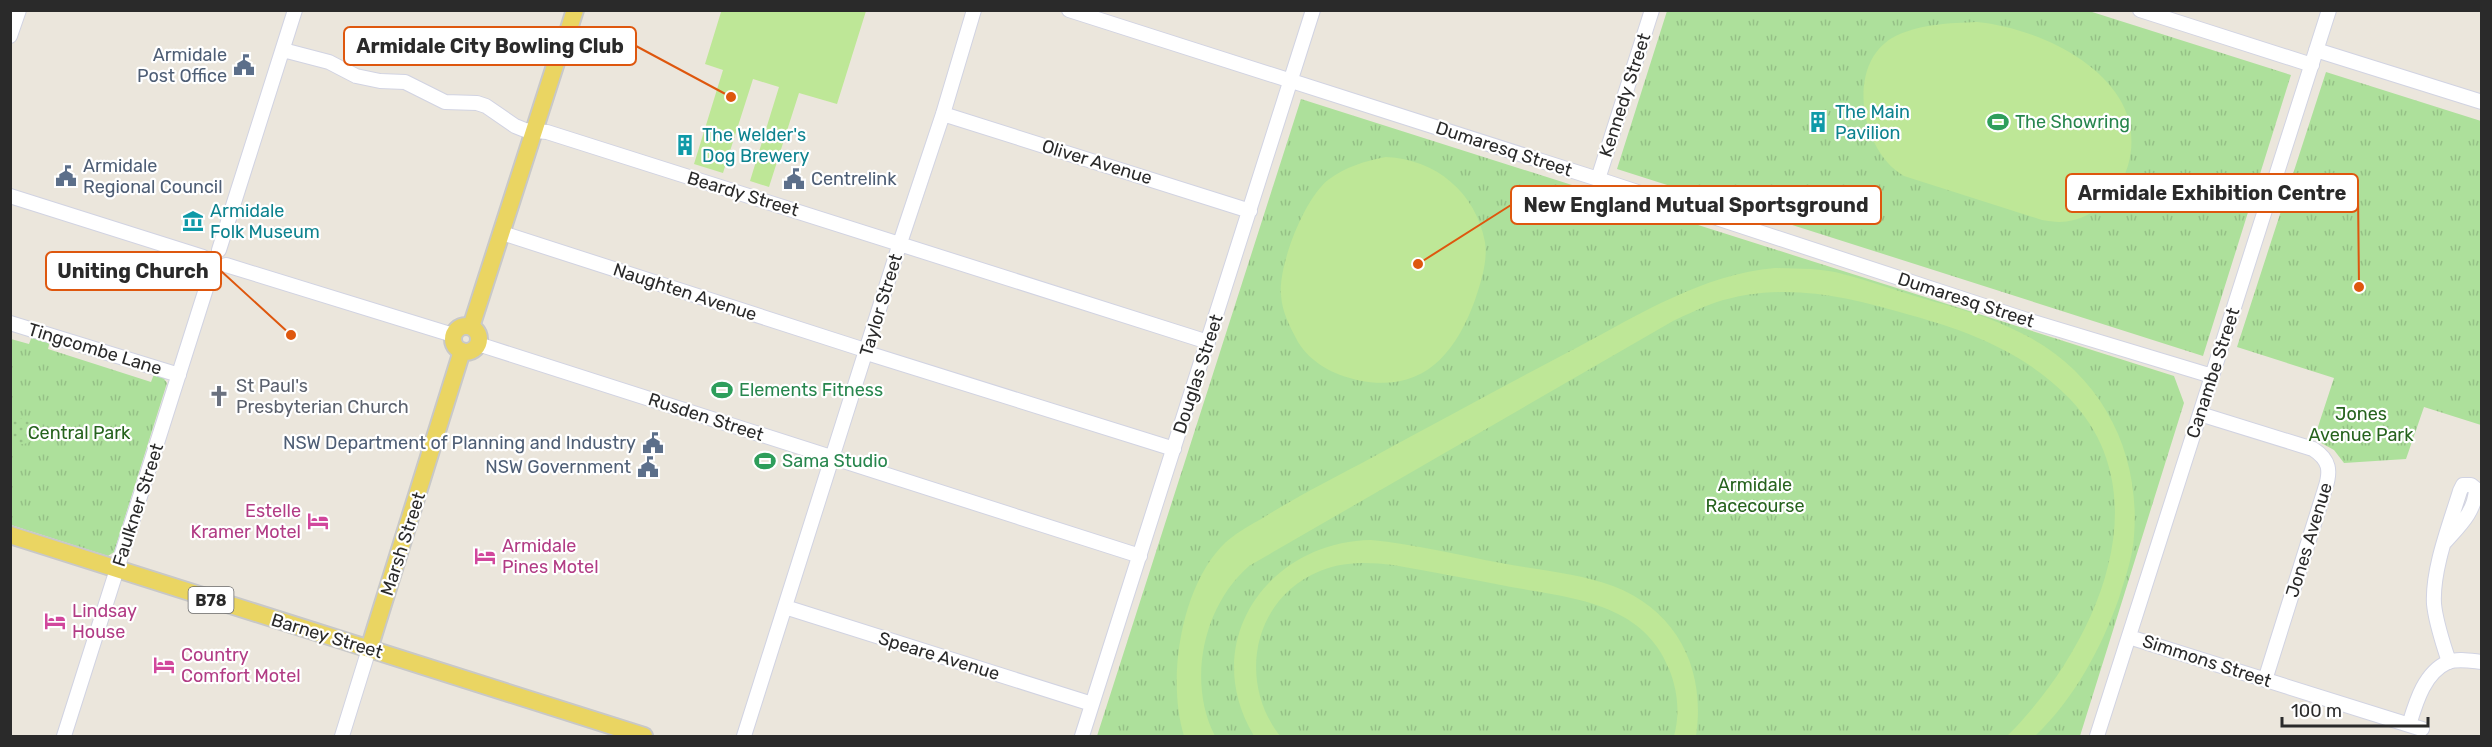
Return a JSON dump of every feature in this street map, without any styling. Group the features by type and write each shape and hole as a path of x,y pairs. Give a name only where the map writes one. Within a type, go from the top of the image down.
{"main road":[{"path":"561,47 560,35 567,10"},
{"path":"471,327 575,10"},
{"path":"462,326 471,327 477,333 470,348 455,345 453,335 462,326"},
{"name":"Marsh Street","path":"369,650 470,348"},
{"name":"Barney Street","path":"10,535 644,736"}],"street":[{"path":"10,36 19,10"},
{"path":"219,250 295,10"},
{"name":"Taylor Street","path":"744,736 900,243 944,114 974,10"},
{"name":"Dumaresq Street","path":"1069,10 1598,179 2027,320 2212,376"},
{"name":"Douglas Street","path":"1082,736 1313,10"},
{"name":"Kennedy Street","path":"1598,179 1652,10"},
{"path":"2140,10 2312,65"},
{"name":"Canambe Street","path":"2097,736 2329,10"},
{"name":"Beardy Street","path":"283,50 329,62 356,76 380,81 405,81 445,102 477,103 486,106 515,126 548,132 1208,342"},
{"path":"2316,50 2481,102"},
{"name":"Oliver Avenue","path":"944,114 1250,211"},
{"path":"10,196 203,257"},
{"name":"Naughten Avenue","path":"502,233 1174,449"},
{"path":"219,250 224,255 226,265 222,271 211,273 204,269 203,257 208,251 219,250"},
{"path":"226,265 453,335"},
{"name":"Faulkner Street","path":"64,736 211,273"},
{"name":"Tingcombe Lane","path":"10,323 179,375"},
{"name":"Rusden Street","path":"470,348 833,458 1140,556"},
{"name":"Jones Avenue","path":"2200,414 2313,449 2324,456 2329,468 2325,489 2265,680"},
{"path":"2445,542 2435,586 2434,605 2438,628 2449,662 2481,662"},
{"name":"Speare Avenue","path":"785,607 1092,704"},
{"name":"Simmons Street","path":"2129,637 2415,727 2422,689 2432,674 2449,662"},
{"name":"Marsh Street","path":"342,736 369,650"}],"green space":[{"path":"719,11 866,11 837,104 799,93 769,187 750,181 779,87 753,79 723,173 694,164 723,70 705,64 721,12"},
{"path":"1667,11 2089,11 2291,75 2203,356 1617,169"},
{"name":"The Showring","path":"1977,22 2016,30 2057,45 2092,68 2119,98 2127,115 2131,134 2131,152 2118,187 2107,201 2092,213 2066,222 2042,220 1904,176 1889,164 1877,148 1864,108 1864,88 1868,68 1877,51 1892,38 1912,30 1934,25"},
{"name":"Jones Avenue Park","path":"2326,72 2481,121 2481,425 2424,407 2406,459 2344,463 2334,450 2314,439 2334,378 2237,347"},
{"name":"Armidale Racecourse","path":"1301,99 2174,376 2184,403 2080,736 1097,736"},
{"path":"1386,157 1421,164 1451,182 1463,194 1480,224 1486,257 1482,279 1467,320 1446,353 1433,366 1418,375 1400,381 1380,383 1340,375 1316,362 1304,350 1287,319 1281,295 1281,283 1294,234 1319,189 1328,180 1348,168"},
{"path":"1775,268 1835,272 1997,322 2047,348 2072,368 2092,390 2109,416 2122,443 2130,473 2134,504 2134,536 2130,560 2112,617 2095,654 2074,690 2035,736 2007,736 2038,702 2065,663 2089,620 2106,574 2114,528 2112,482 2098,438 2069,398 2052,382 2015,356 1975,336 1932,321 1861,302 1788,292 1739,296 1698,309 1673,321 1249,566 1220,602 1204,646 1201,669 1202,692 1215,736 1184,736 1177,689 1177,664 1181,637 1196,587 1207,565 1231,538 1306,493 1673,297 1723,278"},
{"name":"Central Park","path":"32,336 50,341 48,349 151,382 154,374 162,376 167,383 114,552 108,556 11,525 11,339 29,344"},
{"path":"22,418 31,422 35,431 31,440 22,444 13,440 9,431 13,422"},
{"path":"1371,540 1572,575 1613,586 1636,597 1655,611 1683,646 1696,688 1698,712 1696,736 1674,736 1677,702 1669,669 1657,647 1642,630 1624,617 1603,607 1558,595 1393,565 1366,563 1338,565 1320,571 1297,584 1279,600 1267,621 1259,643 1256,667 1259,691 1267,714 1280,736 1254,736 1239,701 1234,666 1239,634 1252,604 1274,578 1301,558 1334,545"}],"place":[{"name":"Armidale Post Office","path":"244,65"},
{"name":"Armidale City Bowling Club","path":"731,97"},
{"name":"The Main Pavilion","path":"1818,122"},
{"name":"The Showring","path":"1998,122"},
{"name":"The Welder's Dog Brewery","path":"685,145"},
{"name":"Armidale Regional Council","path":"66,176"},
{"name":"Centrelink","path":"794,179"},
{"name":"Armidale Folk Museum","path":"193,221"},
{"name":"New England Mutual Sportsground","path":"1418,264"},
{"name":"Armidale Exhibition Centre","path":"2359,287"},
{"name":"Uniting Church","path":"291,335"},
{"name":"Elements Fitness","path":"722,390"},
{"name":"St Paul's Presbyterian Church","path":"219,396"},
{"name":"NSW Department of Planning and Industry","path":"653,443"},
{"name":"Sama Studio","path":"765,461"},
{"name":"NSW Government","path":"648,467"},
{"name":"Estelle Kramer Motel","path":"318,521"},
{"name":"Armidale Pines Motel","path":"485,556"},
{"name":"Lindsay House","path":"55,621"},
{"name":"Country Comfort Motel","path":"164,665"}]}
